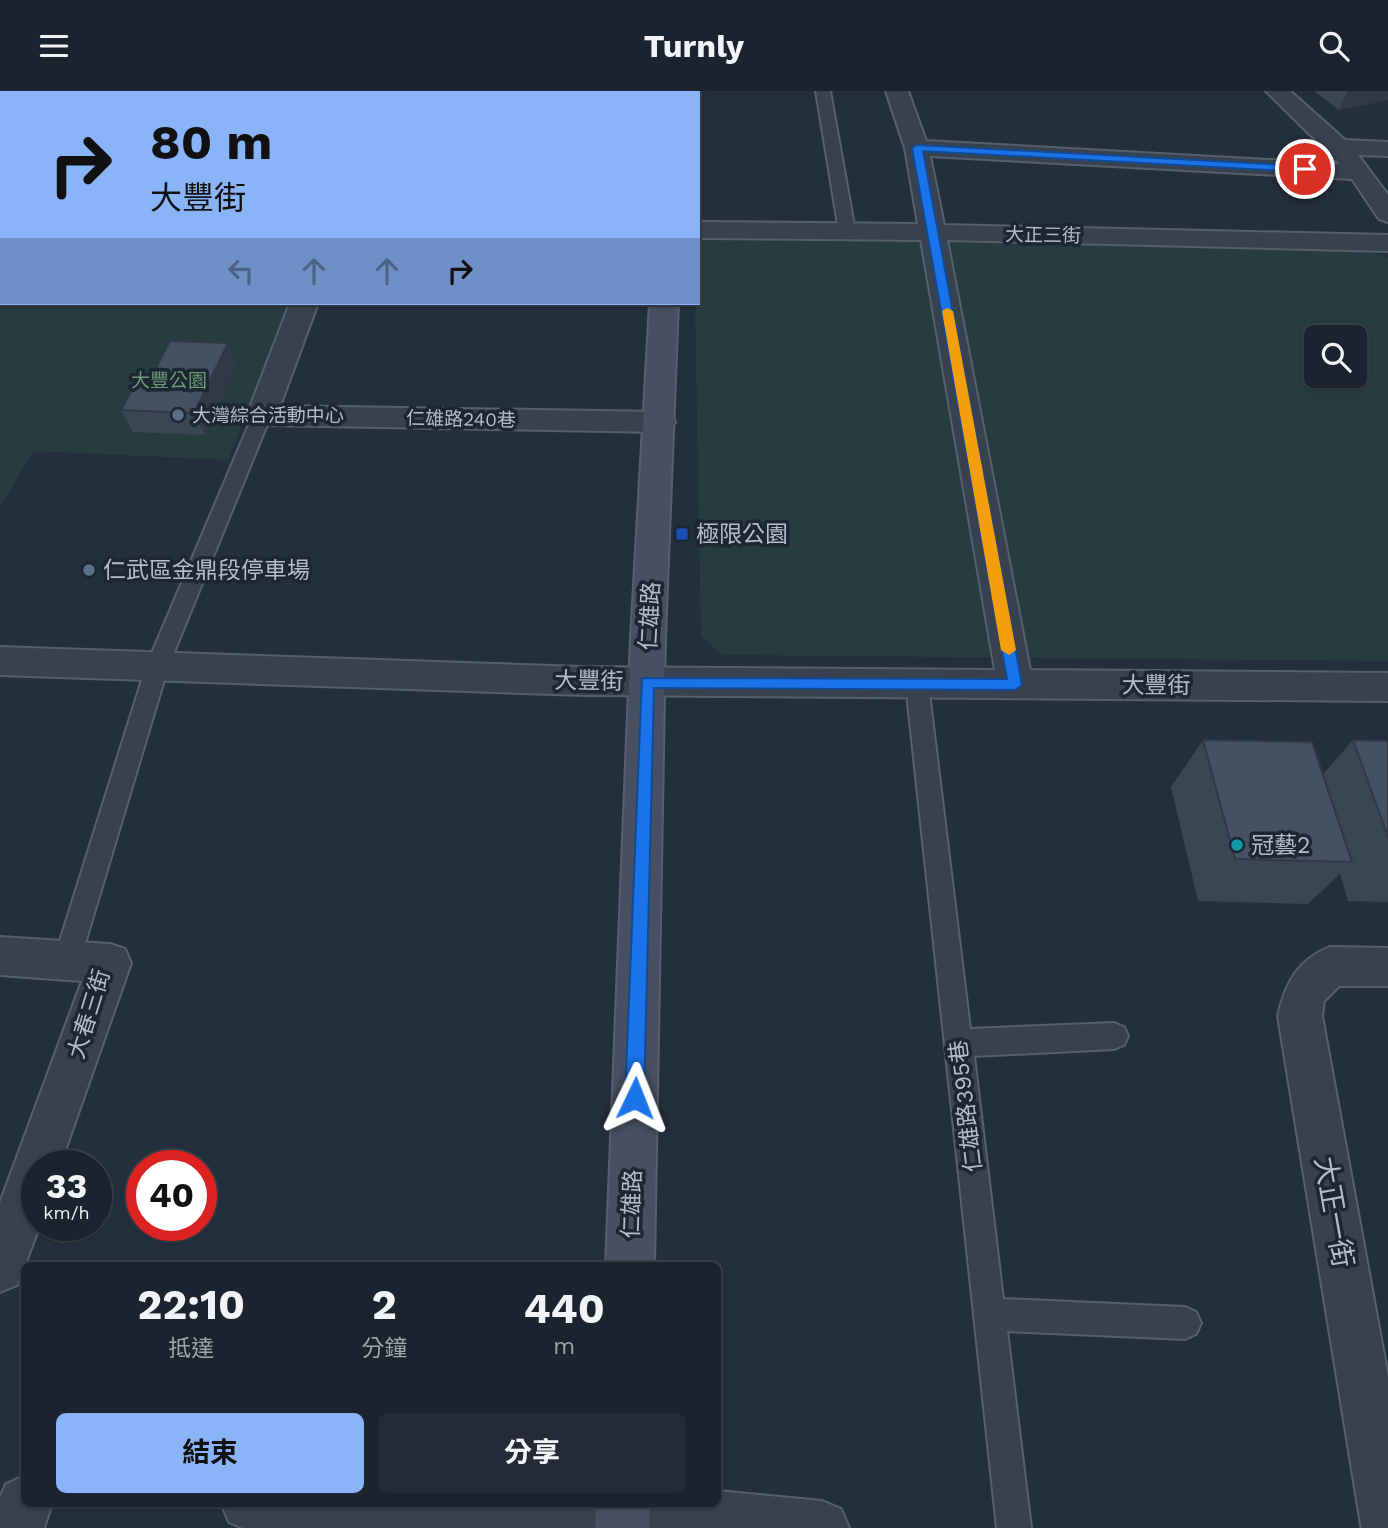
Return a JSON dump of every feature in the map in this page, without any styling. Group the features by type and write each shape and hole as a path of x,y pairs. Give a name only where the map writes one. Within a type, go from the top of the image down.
{"street":[{"path":"897,91 917,148 1015,685"},
{"path":"1277,91 1339,147 1360,172 1388,214"},
{"path":"1339,147 1388,149"},
{"path":"917,148 1360,172"},
{"name":"大正三街","path":"700,230 933,232 1388,243"},
{"path":"262,415 303,305"},
{"name":"仁雄路","path":"630,1262 647,682 663,305"},
{"name":"仁雄路240巷","path":"262,415 660,422"},
{"name":"大豐街","path":"0,661 647,682 1388,687"},
{"name":"大春三街","path":"0,956 110,963 43,1150"},
{"name":"大正一街","path":"1388,967 1330,966 1305,992 1300,1016 1388,1525"},
{"name":"大春三街","path":"0,1268 21,1210"},
{"path":"0,1493 21,1500"},
{"path":"17,1528 23,1507"},
{"path":"384,1507 622,1514 822,1528"}],"lane":[{"path":"823,91 847,231"},
{"path":"67,960 157,667 262,415"},
{"name":"仁雄路395巷","path":"917,684 1014,1528"},
{"path":"959,1043 1114,1036"},
{"path":"990,1314 1185,1323"}],"green space":[{"path":"711,236 1361,249 1388,257 1388,661 723,655 701,636 695,305 700,305 700,242"},
{"name":"大豐公園","path":"0,305 290,305 228,460 34,451 0,507"}],"building":[{"path":"170,341 228,343 194,413 121,410 140,375 152,376"},
{"path":"1203,740 1312,742 1352,862 1235,859"},
{"path":"1353,740 1388,741 1388,837"}],"slow traffic":[{"path":"947,311 1009,650"}],"place":[{"name":"大灣綜合活動中心","path":"178,415"},
{"name":"極限公園","path":"682,534"},
{"name":"仁武區金鼎段停車場","path":"89,570"},
{"name":"冠藝2","path":"1237,845"}],"route":[{"path":"635,1098 647,682 1015,685 917,148 1305,169"}]}
